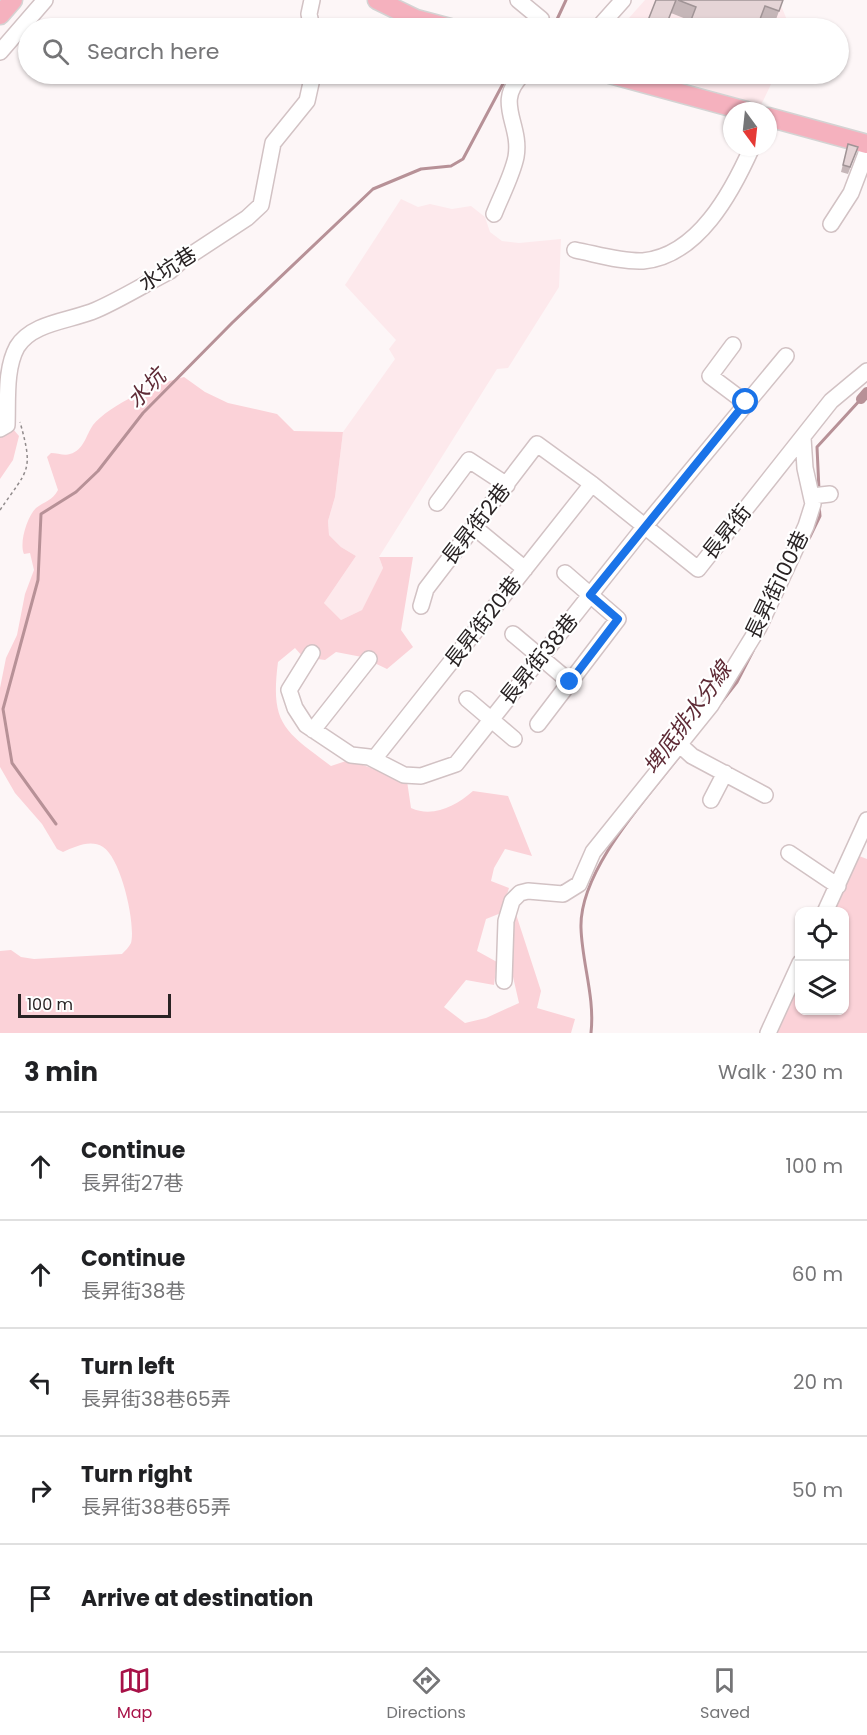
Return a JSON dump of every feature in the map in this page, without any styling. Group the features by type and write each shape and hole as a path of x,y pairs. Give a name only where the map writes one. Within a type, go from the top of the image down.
{"main road":[{"path":"0,15 13,0"},
{"path":"377,0 414,18"},
{"path":"647,84 723,105"},
{"path":"777,119 867,144"}],"street":[{"path":"29,18 45,0"},
{"path":"310,18 312,0"},
{"path":"518,0 540,18"},
{"path":"607,18 623,0"},
{"path":"0,52 18,31"},
{"name":"水坑巷","path":"0,429 7,425 10,365 17,347 27,335 45,326 96,310 170,271 180,262 248,218 261,205 273,142 307,101 311,84"},
{"path":"494,214 516,157 517,132 507,106 514,84"},
{"path":"831,224 851,193 867,151"},
{"path":"575,249 640,261 659,258 679,248 717,212 748,156"},
{"path":"733,345 710,376 746,402"},
{"name":"長昇街38巷","path":"374,759 404,775 421,776 456,764 645,526 786,356"},
{"name":"長昇街","path":"537,444 592,484 698,569 831,401 867,371"},
{"name":"長昇街100巷","path":"504,981 506,921 512,901 520,893 528,891 563,894 579,884 593,852 711,705 759,627 806,526 813,504 805,468 803,438"},
{"name":"長昇街2巷","path":"421,606 426,589 537,444"},
{"path":"437,503 469,460 507,485"},
{"name":"長昇街20巷","path":"374,759 592,484"},
{"path":"812,496 830,494"},
{"path":"474,527 525,569"},
{"path":"538,724 618,619 565,573"},
{"path":"513,634 570,682"},
{"path":"312,654 289,690 295,708 306,725 351,755 374,759"},
{"path":"313,730 369,659"},
{"path":"467,699 490,721 514,738"},
{"path":"680,745 692,756 765,795"},
{"path":"711,800 725,773"},
{"path":"828,907 867,820"},
{"path":"789,853 838,886"},
{"path":"768,1033 795,974"}],"path":[{"path":"0,510 26,472 30,460 18,413"}],"shaded area":[{"path":"645,0 779,0 786,18 629,18"},
{"path":"689,84 771,84 762,102 751,102"},
{"path":"401,199 418,207 430,204 452,209 471,206 485,217 490,232 502,241 519,243 561,239 559,287 508,368 497,369 379,557 383,568 362,610 341,620 324,603 356,556 341,547 329,535 328,521 335,497 343,432 395,359 389,349 396,340 345,285"},
{"path":"184,377 205,392 228,403 277,414 294,431 343,432 335,497 328,521 329,535 341,547 356,556 324,603 341,620 362,610 383,568 379,557 413,557 401,630 413,647 387,669 362,657 336,652 325,660 303,657 295,648 278,662 276,699 279,713 291,734 331,766 349,760 407,781 411,808 419,811 444,809 473,791 508,796 532,856 505,849 494,868 491,881 509,888 501,913 486,919 477,951 497,962 494,985 466,980 444,1007 465,1023 486,1018 519,1003 505,942 514,908 541,991 537,1008 575,1019 571,1033 0,1033 0,951 11,950 21,957 34,959 122,954 131,943 132,934 126,892 110,854 103,847 93,844 63,852 57,849 42,824 15,793 0,767 0,688 6,658 17,635 25,594 34,570 30,553 24,554 22,543 25,530 36,508 51,499 58,490 47,457 51,453 66,455 75,452 82,446 93,425 122,402 149,389"},
{"path":"13,429 19,436 13,460 0,479 0,438"},
{"path":"859,856 867,859 867,1033 771,1033 795,974 795,1015 849,1015 849,907 830,907"}],"building":[{"path":"656,0 676,0 669,18 649,18"},
{"path":"678,0 783,0 779,11 765,6 760,18 692,18 696,7"},
{"path":"848,144 858,147 850,167 843,165"}],"waterway":[{"name":"水坑","path":"558,18 566,0"},
{"name":"水坑","path":"56,824 12,763 3,709 38,580 41,514 76,492 98,471 143,413 232,323 373,189 421,169 451,166 463,159 503,84"},
{"path":"861,399 867,392"},
{"name":"埤底排水分線","path":"819,490 817,447 861,399"},
{"name":"埤底排水分線","path":"804,549 820,516 819,505"},
{"name":"埤底排水分線","path":"720,704 737,682 753,651"},
{"name":"埤底排水分線","path":"591,1033 590,993 581,928 583,906 603,859 634,813 681,754"}],"route":[{"path":"570,682 618,619 590,595 746,402"}]}
